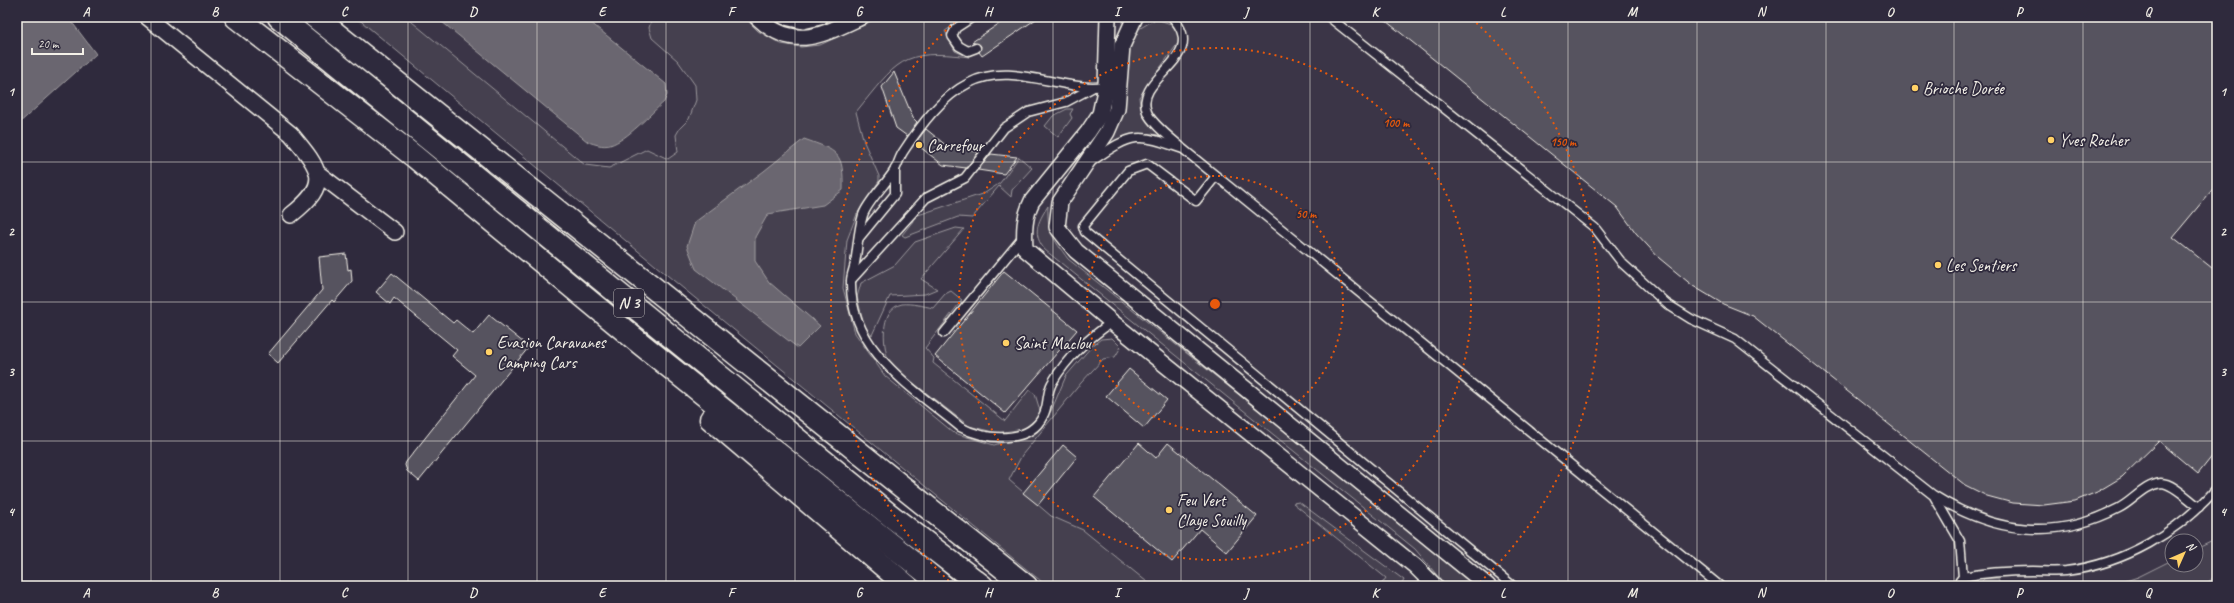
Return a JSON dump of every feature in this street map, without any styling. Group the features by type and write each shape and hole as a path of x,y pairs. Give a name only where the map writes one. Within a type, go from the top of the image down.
{"highway":[{"name":"N 3","path":"236,17 427,167 641,344 942,586"},
{"name":"N 3","path":"279,17 891,516 982,586"},
{"path":"315,17 1026,586"},
{"path":"334,17 442,109 464,137"},
{"path":"641,344 672,388 907,586"}],"street":[{"path":"147,17 291,134 308,154 319,174 395,232"},
{"path":"757,17 778,32 801,37 820,35 861,17"},
{"path":"785,17 803,21 820,17"},
{"path":"1108,17 1099,87 1100,114 1088,132 1032,201 1026,213 1024,236 1025,249 1112,322 1415,566 1435,586"},
{"path":"1136,17 1122,46 1117,109 1108,132 1060,202 1057,214 1057,227 1076,251 1488,586"},
{"path":"291,216 305,204 316,191 319,174"},
{"path":"1415,566 1422,586"}],"lane":[{"path":"973,17 956,28 952,36 959,46 968,51 976,48"},
{"path":"1172,17 1182,30 1182,49 1148,92 1145,104 1148,116 1183,149 1720,586"},
{"path":"1329,17 1595,228 1622,263 1667,304 1691,319 1735,339 1933,495 1972,516 2009,528 2043,530 2063,529 2092,520 2121,508 2150,486 2162,483 2173,487 2199,507"},
{"path":"1099,87 1019,75 986,77 969,82 940,104 902,153 895,170 863,214 851,280 852,305 861,331 871,347 888,368 960,427 973,434 995,437 1015,436 1028,431 1039,422 1046,410 1047,397 1052,384 1063,367 1088,338 1112,322"},
{"path":"851,280 926,198 965,178 1004,128 1028,112 1066,102 1099,87"},
{"path":"1087,164 1113,146 1136,137 1153,138 1183,149"},
{"path":"1216,176 1196,201 1147,164 1128,171 1083,226 1085,232 1513,586"},
{"path":"858,239 895,194 895,170"},
{"path":"944,333 1024,236"},
{"path":"1963,576 1990,572 2065,571 2113,561 2152,541 2199,507 2217,488"},
{"path":"1933,495 1949,519 1960,541 1963,576 1956,586"}],"shaded area":[{"path":"17,17 68,17 96,54 17,125"},
{"path":"352,17 2217,17 2217,586 1056,586 487,118"},
{"path":"356,17 406,17 585,165 609,168 647,149 668,159 678,152 676,135 680,128 689,119 696,100 695,85 678,61 652,38 649,28 652,17 744,17 758,31 781,44 801,47 820,45 880,17 966,17 945,31 955,51 969,57 928,55 914,57 902,62 881,81 856,112 864,142 879,176 879,181 857,214 847,240 843,288 855,333 885,376 954,433 994,445 1034,434 1051,411 1066,376 1092,346 1101,339 1112,338 1121,347 1115,357 1103,359 1081,383 1022,455 1009,480 1051,516 1083,530 1152,586 1047,586 673,280"},
{"path":"436,17 584,17 666,84 667,95 664,102 624,138 610,145 604,146 588,142"},
{"path":"1156,19 1171,24 1179,34 1178,43 1139,97 1144,117 1151,125 1168,138 1151,134 1134,134 1119,139 1103,148 1126,46 1137,30"},
{"path":"1067,109 1073,109 1070,114 1072,118 1058,137 1045,126 1053,116"},
{"path":"804,139 832,150 837,155 842,168 843,190 823,205 768,214 755,237 755,261 769,282 820,326 798,348 696,269 687,246 695,222 764,171"},
{"path":"1019,157 1032,168 1012,190 1011,197 999,186 972,218 958,217 905,237 902,235 913,221 912,217 985,193 1000,183"},
{"path":"1048,206 1049,223 1052,235 1068,259 1272,421 1475,586 1446,586 1415,549 1045,250 1038,239 1037,234 1039,223"},
{"path":"956,228 964,229 921,279 937,289 925,294 890,296 872,335 866,332 857,297 861,283 895,265 915,242"},
{"path":"951,291 962,300 925,348 934,358 933,363 1005,421 1029,390 1035,394 1041,414 1024,429 997,433 969,426 890,365 884,340 884,330 889,313 894,307 902,304 913,304 933,308 945,294"},
{"path":"1299,502 1404,580 1401,586 1380,586 1386,578 1293,503"},
{"path":"2217,539 2217,574 2204,586 2110,586 2138,577 2164,564 2164,573 2204,573 2204,545"},
{"path":"1984,579 1999,579 1998,586 1977,586"}],"building":[{"path":"1009,17 1039,17 982,56 979,52 981,46 972,42"},
{"name":"Les Sentiers","path":"1381,17 2217,17 2217,184 2173,237 2217,272 2217,450 2198,474 2159,441 2122,477 2097,492 2075,501 2044,505 2013,503 1987,496 1965,485 1753,316 1723,304 1693,286 1659,258 1636,233 1617,207"},
{"path":"894,72 913,118 917,122 907,136 896,128 882,87"},
{"path":"926,129 948,147 979,152 966,168 943,165 915,143"},
{"path":"991,154 1017,157 1004,174 978,170"},
{"path":"346,254 348,270 351,269 352,281 334,302 332,300 278,363 268,354 322,290 319,257"},
{"name":"Saint Maclou","path":"1004,271 1077,330 1005,413 935,356"},
{"path":"392,273 453,323 456,320 473,334 489,315 529,347 419,481 407,471 405,465 406,462 475,375 452,356 457,350 394,298 390,304 376,292"},
{"path":"1129,369 1167,400 1144,428 1106,396"},
{"path":"1139,443 1156,458 1168,443 1257,516 1227,552 1200,529 1172,562 1094,497"},
{"path":"1063,445 1077,457 1038,505 1023,493"}],"place":[{"name":"Brioche Dorée","path":"1915,88"},
{"name":"Yves Rocher","path":"2051,140"},
{"name":"Carrefour","path":"919,145"},
{"name":"Les Sentiers","path":"1938,265"},
{"name":"Saint Maclou","path":"1006,343"},
{"name":"Evasion Caravanes Camping Cars","path":"489,352"},
{"name":"Feu Vert Claye Souilly","path":"1169,510"}]}
